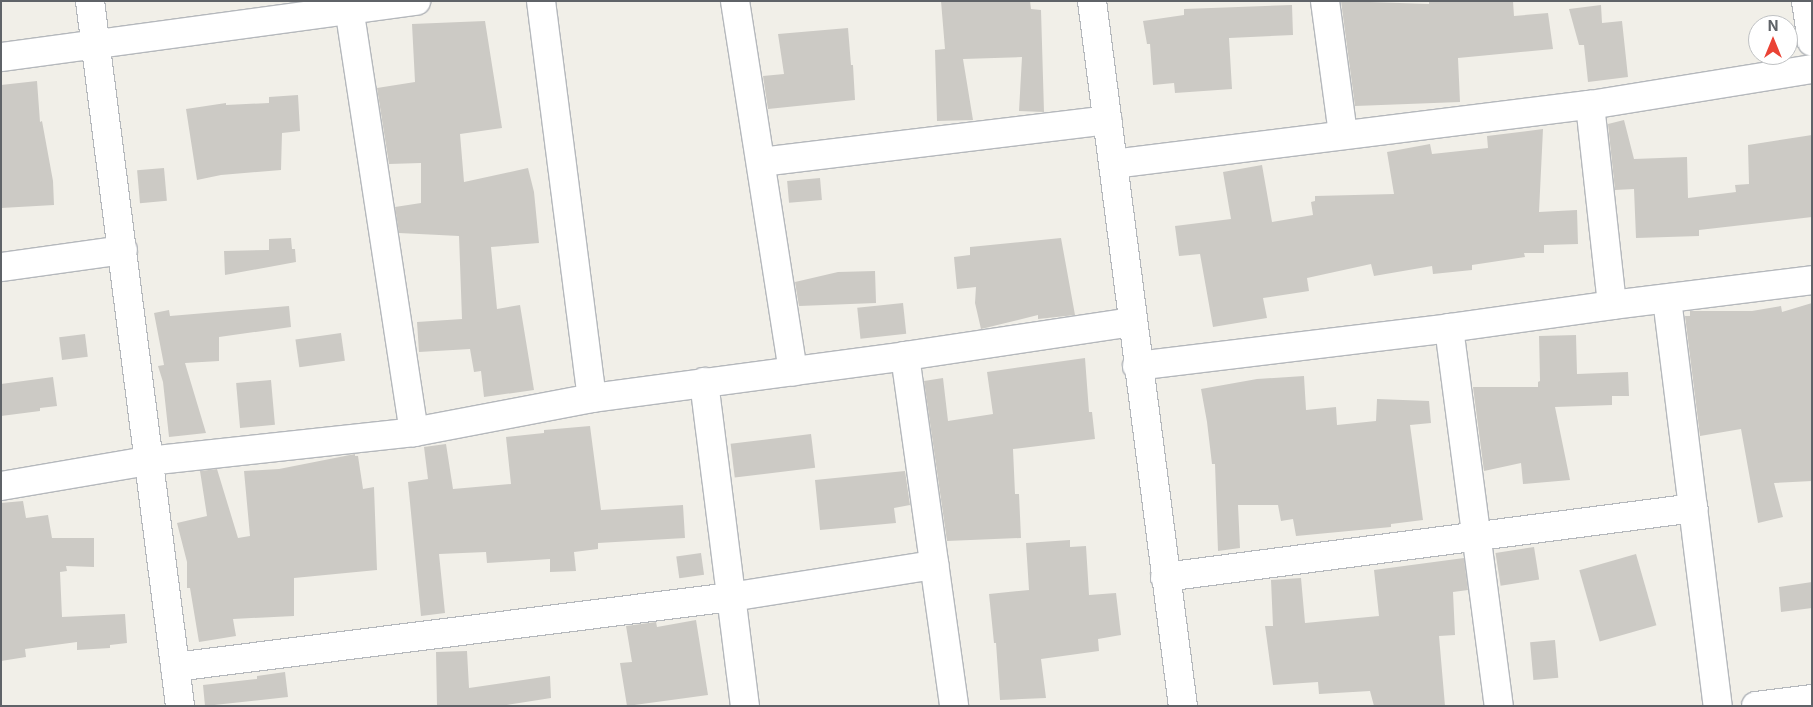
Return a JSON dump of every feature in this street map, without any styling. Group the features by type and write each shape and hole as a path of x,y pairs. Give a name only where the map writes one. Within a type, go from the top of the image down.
{"street":[{"path":"90,1 180,706"},
{"path":"1,58 349,5 416,1"},
{"path":"540,1 592,398"},
{"path":"734,1 793,371"},
{"path":"1092,1 1183,706"},
{"path":"1325,1 1343,135"},
{"path":"1806,1 1812,42"},
{"path":"349,5 414,432"},
{"path":"1113,164 1590,105 1812,69"},
{"path":"1590,105 1612,305"},
{"path":"761,162 1107,120"},
{"path":"1,266 122,250"},
{"path":"1138,366 1449,328 1812,280"},
{"path":"1667,299 1718,706"},
{"path":"1,486 148,461 414,432 592,398 906,356 1132,322"},
{"path":"1449,328 1500,706"},
{"path":"906,356 954,706"},
{"path":"704,382 745,706"},
{"path":"1165,577 1694,508"},
{"path":"174,667 731,597 934,565"},
{"path":"1756,706 1812,699"}],"building":[{"path":"941,1 1030,1 1031,9 1041,10 1044,112 1019,111 1022,57 963,59 973,120 937,121 935,50 945,49"},
{"path":"1341,1 1429,4 1429,1 1513,1 1514,16 1548,13 1553,49 1458,58 1460,102 1355,106"},
{"path":"1292,5 1293,35 1229,38 1232,89 1175,93 1174,83 1153,85 1150,44 1147,44 1143,21 1184,15 1184,9"},
{"path":"1601,5 1602,23 1622,21 1628,77 1588,82 1584,45 1579,45 1569,9"},
{"path":"485,21 502,128 460,134 464,182 528,168 534,192 539,243 491,247 497,309 520,305 534,390 484,397 481,371 474,372 470,349 419,352 417,322 462,319 459,236 399,233 395,207 421,203 421,163 389,164 377,88 415,82 412,24"},
{"path":"848,28 855,100 768,109 763,76 784,74 778,34"},
{"path":"37,81 40,122 42,121 53,181 54,205 1,208 1,85"},
{"path":"298,95 300,131 282,133 281,170 221,175 197,180 186,109 226,103 226,105 269,103 269,97"},
{"path":"1624,120 1634,159 1687,157 1688,198 1736,192 1735,185 1749,184 1748,145 1812,135 1812,217 1699,230 1699,236 1636,238 1634,189 1615,190 1608,124"},
{"path":"1543,129 1539,212 1577,210 1578,244 1544,245 1544,253 1524,253 1525,257 1472,265 1472,270 1433,274 1432,266 1374,276 1371,264 1307,278 1309,291 1263,298 1267,318 1213,327 1200,254 1179,256 1175,226 1231,219 1223,172 1262,165 1272,222 1313,215 1311,202 1315,201 1315,196 1394,194 1387,152 1430,144 1432,154 1488,148 1487,136"},
{"path":"164,168 167,201 140,203 137,170"},
{"path":"820,178 822,200 789,203 787,181"},
{"path":"291,238 292,249 295,249 296,262 225,275 224,251 269,250 269,239"},
{"path":"1061,238 1075,315 1038,319 1038,315 981,329 975,303 976,287 957,289 954,257 970,255 970,247"},
{"path":"875,271 876,303 799,306 795,282 838,272"},
{"path":"903,303 906,334 860,339 857,308"},
{"path":"1812,303 1812,481 1774,483 1783,517 1758,523 1741,429 1700,436 1685,316 1690,316 1690,311 1752,311 1781,306 1782,312"},
{"path":"289,306 291,327 219,337 219,361 185,363 206,433 169,437 163,382 158,366 164,365 154,313 169,310 170,316"},
{"path":"341,333 345,361 299,367 295,339"},
{"path":"85,334 88,357 62,360 59,337"},
{"path":"1576,335 1577,374 1628,372 1629,396 1612,396 1612,405 1555,407 1570,480 1523,484 1521,463 1484,471 1473,387 1538,387 1538,382 1540,381 1539,336"},
{"path":"1085,358 1089,412 1092,412 1095,439 1013,449 1015,494 1019,494 1021,538 947,541 924,381 943,378 948,421 993,414 987,372"},
{"path":"1304,376 1306,410 1336,407 1337,425 1376,421 1377,399 1429,401 1431,423 1410,425 1423,520 1391,524 1391,527 1296,536 1293,519 1281,521 1278,505 1238,505 1240,548 1218,551 1215,464 1212,464 1201,389 1257,379"},
{"path":"53,377 57,406 40,408 40,411 1,416 1,384"},
{"path":"271,380 275,425 240,428 236,383"},
{"path":"590,426 601,510 683,505 685,538 598,543 598,549 574,552 576,571 550,572 550,559 487,563 486,552 439,554 445,613 421,616 408,482 428,479 424,447 446,444 453,489 511,484 506,437 544,433 544,430"},
{"path":"811,434 815,468 735,478 731,444"},
{"path":"355,454 355,456 358,456 363,489 374,487 377,570 294,578 294,616 233,619 236,636 199,642 190,588 187,588 187,562 177,523 207,516 200,471 217,469 238,538 250,536 244,471 279,469"},
{"path":"905,471 910,505 894,508 896,523 820,530 815,480"},
{"path":"23,501 26,518 48,515 52,538 94,538 94,567 66,566 67,571 60,572 62,617 125,614 127,643 110,645 110,648 77,650 77,642 25,649 26,657 1,661 1,503"},
{"path":"1070,540 1070,547 1086,546 1089,595 1116,593 1121,635 1098,639 1099,651 1041,659 1046,698 1000,700 996,643 994,643 989,594 1029,590 1026,543"},
{"path":"1534,547 1539,580 1501,586 1495,553"},
{"path":"701,553 704,575 679,578 676,556"},
{"path":"1636,554 1656,625 1600,641 1579,570"},
{"path":"1464,558 1468,590 1453,592 1455,635 1439,636 1445,706 1374,706 1370,691 1319,694 1318,682 1273,685 1265,626 1273,626 1271,580 1301,578 1305,623 1379,616 1374,570"},
{"path":"1812,582 1812,608 1781,612 1779,587"},
{"path":"696,620 708,695 627,706 620,663 632,662 626,626 656,622 657,627"},
{"path":"1555,640 1558,678 1533,680 1530,642"},
{"path":"467,651 469,688 550,676 551,698 500,706 437,706 436,652"},
{"path":"285,672 288,697 205,706 203,685 257,679 257,676"}]}
